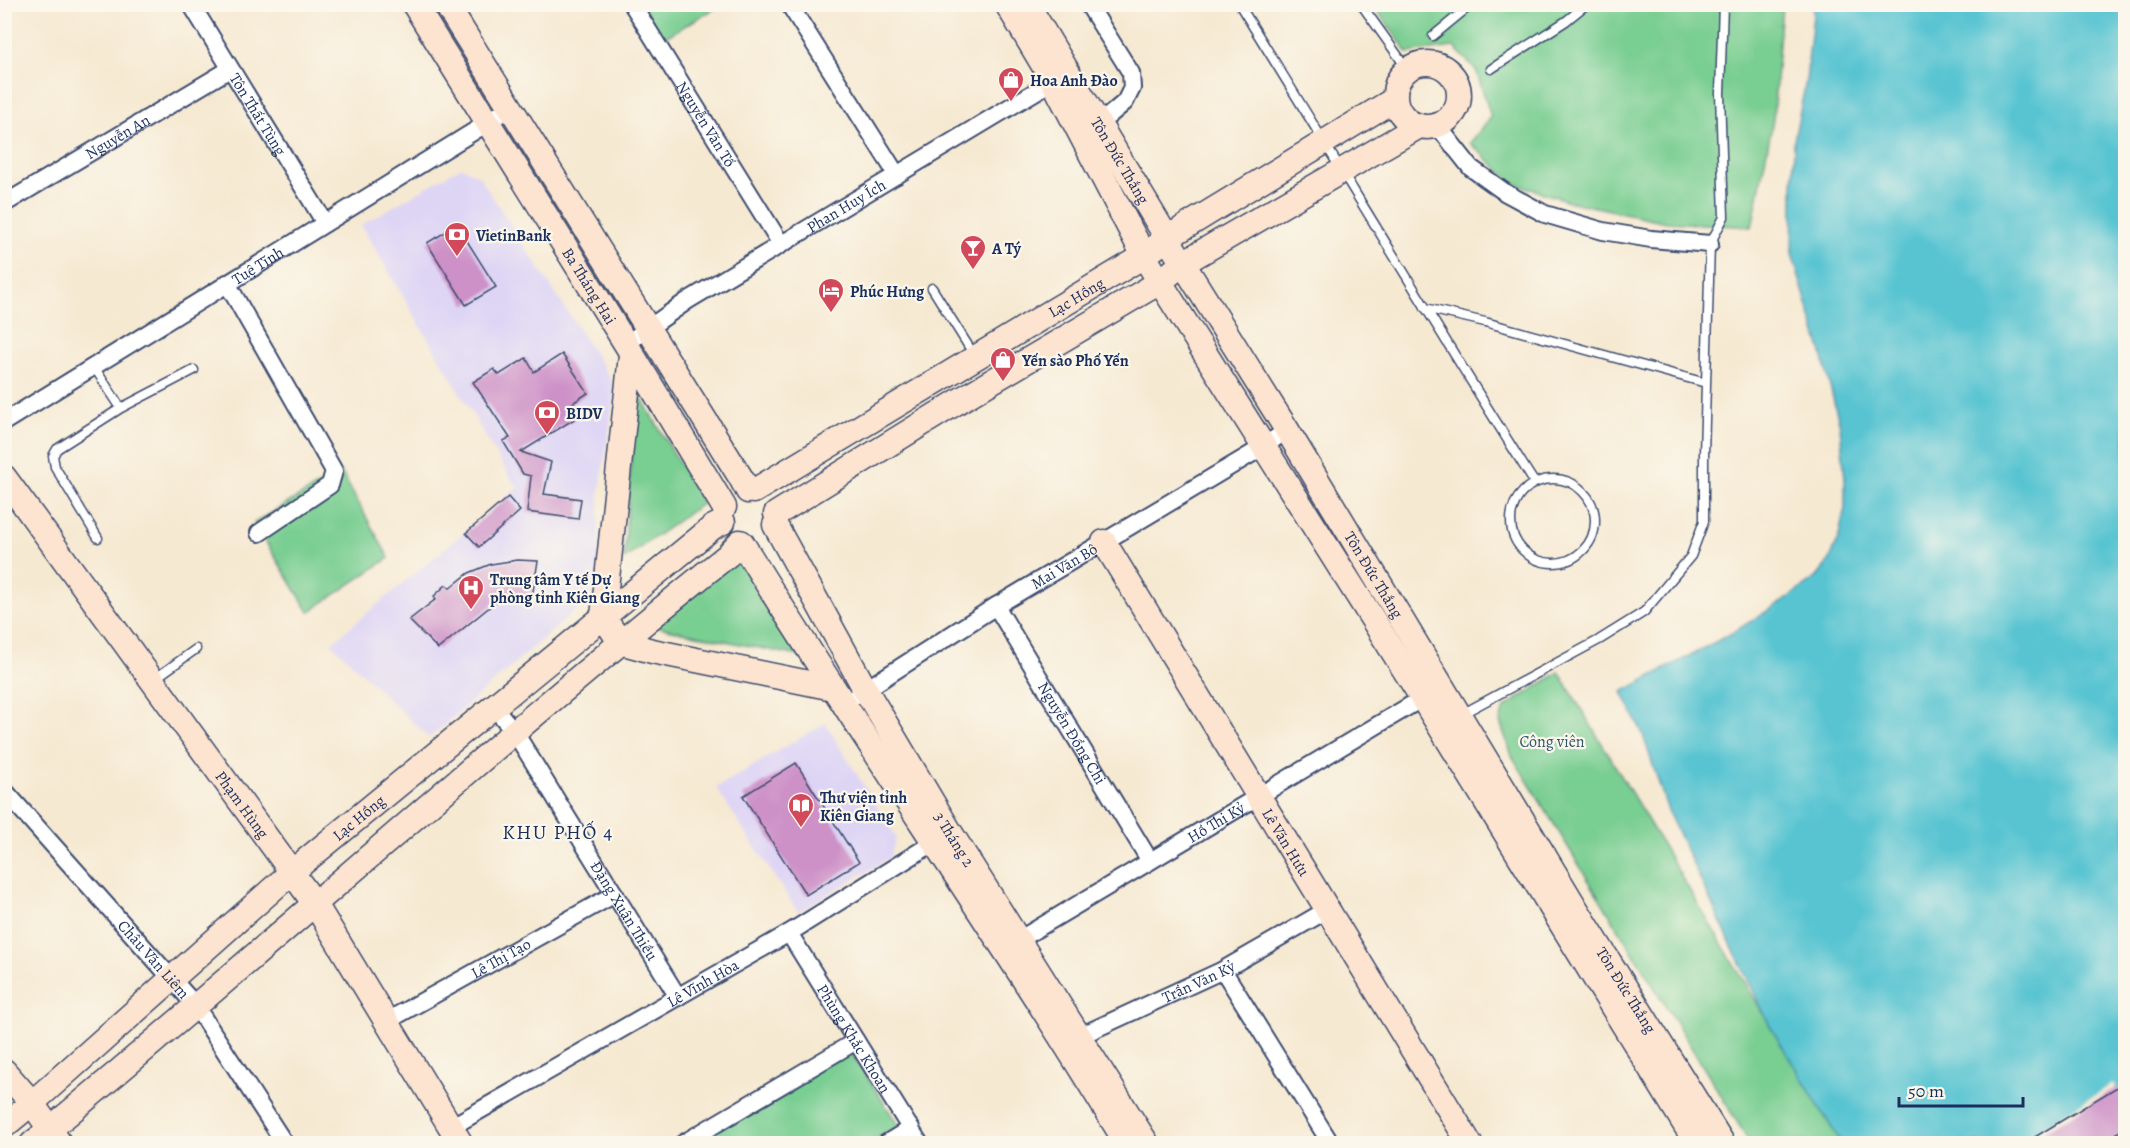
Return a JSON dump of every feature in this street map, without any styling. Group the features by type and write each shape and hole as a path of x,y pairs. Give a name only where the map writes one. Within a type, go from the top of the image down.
{"street":[{"name":"Tôn Thất Tùng","path":"191,4 325,223"},
{"name":"Ba Tháng Hai","path":"414,4 629,349 724,514"},
{"name":"Ba Tháng Hai","path":"446,4 751,491"},
{"name":"Nguyễn Văn Tố","path":"633,4 782,244"},
{"path":"789,4 897,175"},
{"name":"Tôn Đức Thắng","path":"1007,4 1099,124 1287,430 1432,692 1697,1143"},
{"name":"Tôn Đức Thắng","path":"1027,4 1144,256 1263,447 1432,692 1459,715 1578,912 1723,1143"},
{"path":"1089,4 1131,73 1131,88 1125,102 1099,124"},
{"path":"1424,63 1435,64 1445,68 1453,76 1458,86 1459,102 1447,121 1428,126 1409,122 1401,114 1395,99 1396,88 1400,78 1408,70 1424,63"},
{"name":"Nguyễn An","path":"4,204 230,69"},
{"name":"Phan Huy Ích","path":"629,349 648,327 687,301 897,175 1059,74"},
{"name":"Lạc Hồng","path":"751,491 1144,256 1167,238 1395,99"},
{"name":"Tuệ Tĩnh","path":"4,422 489,122 509,107"},
{"path":"1428,126 1470,168 1506,193 1545,214 1603,231 1651,239 1710,244"},
{"name":"Lạc Hồng","path":"775,520 962,399 1160,282 1183,262 1428,126"},
{"path":"227,283 334,471 330,485 259,533"},
{"path":"629,349 603,616 620,642 839,696"},
{"path":"948,375 962,399"},
{"name":"Mai Văn Bộ","path":"839,696 865,689 996,606 1263,447 1287,430"},
{"name":"Phạm Hùng","path":"4,477 293,871 456,1135"},
{"path":"751,491 760,493 771,501 775,520 770,534 762,541 752,544 741,543 729,534 724,514 734,496 751,491"},
{"name":"Lạc Hồng","path":"4,1126 293,871 713,527 724,514"},
{"name":"3 Tháng 2","path":"775,520 942,837 1076,1045 1148,1143"},
{"name":"Lê Văn Hưu","path":"1104,542 1470,1143"},
{"path":"4,1071 32,1103 47,1139 195,1005 514,731 741,543"},
{"name":"3 Tháng 2","path":"741,543 839,696 1020,939 1126,1143"},
{"name":"Nguyễn Đổng Chi","path":"996,606 1150,861"},
{"name":"Hồ Thị Kỷ","path":"1020,939 1432,692"},
{"name":"Đặng Xuân Thiều","path":"494,707 514,731 678,997"},
{"name":"Châu Văn Liêm","path":"4,790 195,1005 285,1143"},
{"name":"Lê Vĩnh Hòa","path":"456,1135 678,997 789,933 942,837"},
{"name":"Lê Thị Tạo","path":"387,1021 615,894"},
{"name":"Trần Văn Kỷ","path":"1076,1045 1223,970 1327,910"},
{"name":"Phùng Khắc Khoan","path":"789,933 920,1143"},
{"path":"1223,970 1331,1143"},
{"path":"682,1143 856,1041"},
{"path":"885,1143 910,1128"}],"lane":[{"path":"1239,4 1534,482"},
{"path":"1361,4 1408,70"},
{"path":"1433,36 1472,4"},
{"path":"1491,69 1566,21 1587,4"},
{"path":"1459,715 1599,640 1644,612 1691,556 1704,520 1710,244 1724,217 1720,93 1723,4"},
{"path":"932,288 975,358"},
{"path":"1425,308 1706,382"},
{"path":"94,367 121,408"},
{"path":"98,538 58,473 53,456 57,448 121,408 194,370"},
{"path":"1548,479 1566,480 1581,489 1592,503 1596,521 1592,538 1582,553 1566,561 1549,564 1532,558 1518,546 1511,530 1511,513 1518,496 1534,482 1548,479"},
{"path":"153,680 196,649"}],"shaded area":[{"path":"461,167 479,176 609,376 615,390 599,496 598,586 585,602 429,738 331,643 519,487 512,481 361,225"},
{"path":"825,723 896,837 890,858 798,912 716,788"}],"green space":[{"path":"642,5 721,5 662,39"},
{"path":"1373,5 1782,5 1773,120 1752,227 1666,222 1572,202 1513,183 1470,143 1491,117 1476,70 1454,47 1408,53"},
{"path":"636,389 703,503 624,559"},
{"path":"341,472 389,558 309,612 254,523"},
{"path":"742,554 808,658 653,626"},
{"name":"Công viên","path":"1559,672 1841,1143 1750,1143 1512,756 1500,722 1504,708"},
{"path":"848,1048 899,1126 869,1143 685,1144"}],"water":[{"path":"1814,5 2125,5 2125,1143 1841,1143 1771,1028 1669,814 1642,732 1622,692 1732,633 1782,602 1818,576 1829,561 1838,540 1845,508 1840,426 1822,354 1792,254 1794,140 1806,81"}],"pier":[{"path":"2113,1084 2125,1103 2115,1132 2122,1144 2017,1143"}],"building":[{"path":"457,225 496,287 466,305 427,243"},
{"path":"562,354 588,393 568,406 576,418 521,452 551,462 544,494 581,499 578,519 527,512 531,476 523,474 503,441 510,438 473,382 494,369 499,375 526,358 534,372"},
{"path":"508,497 520,511 479,547 466,533"},
{"path":"517,560 538,561 532,597 497,601 438,649 409,620 436,599 434,596 446,585 450,588 469,573 491,564"},
{"name":"Thư viện tỉnh Kiên Giang","path":"796,763 859,862 806,895 743,796"},
{"path":"2117,1087 2126,1100 2126,1127 2117,1133 2123,1143 2025,1143"}],"place":[{"name":"Hoa Anh Đào","path":"1011,103"},
{"name":"VietinBank","path":"457,258"},
{"name":"A Tý","path":"973,271"},
{"name":"Phúc Hưng","path":"831,314"},
{"name":"Yến sào Phố Yến","path":"1003,383"},
{"name":"BIDV","path":"547,436"},
{"name":"Trung tâm Y tế Dự phòng tỉnh Kiên Giang","path":"471,611"},
{"name":"Thư viện tỉnh Kiên Giang","path":"801,829"}],"district":[{"name":"KHU PHỐ 4","path":"558,832"}]}
